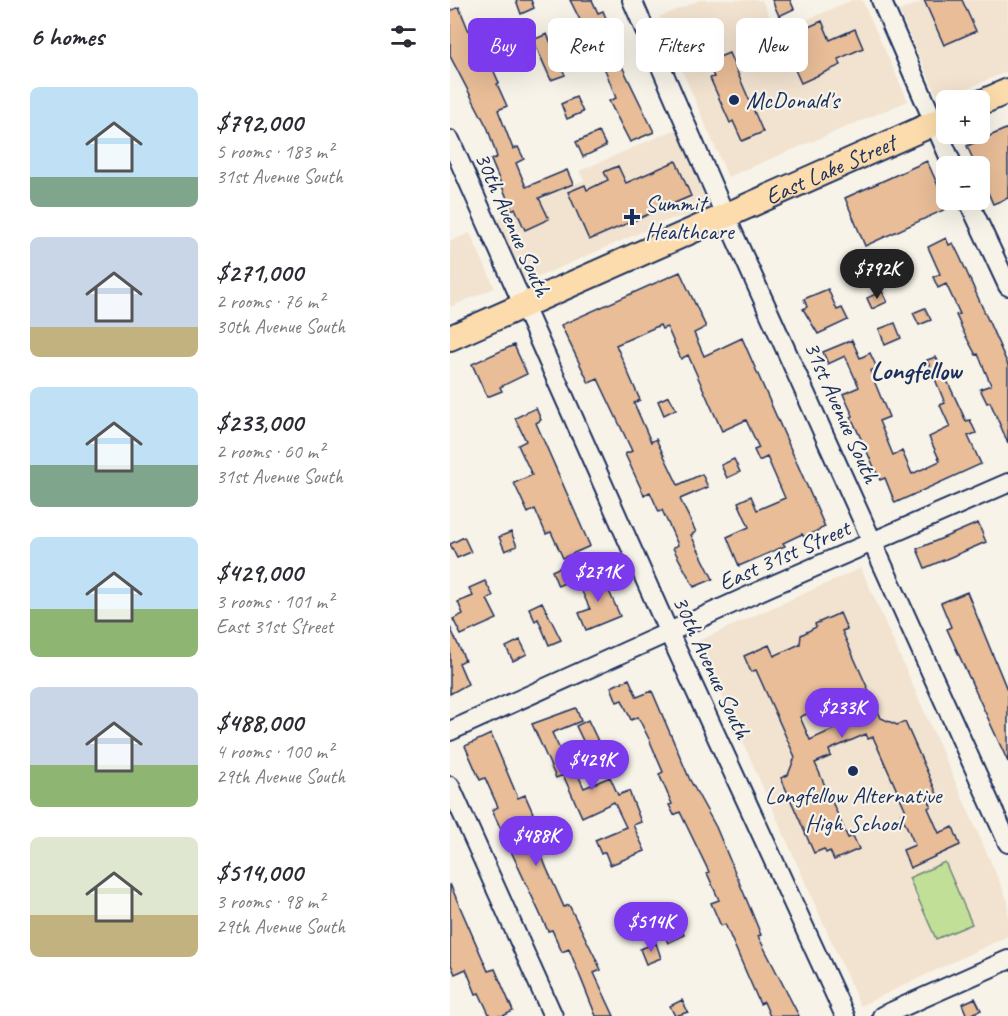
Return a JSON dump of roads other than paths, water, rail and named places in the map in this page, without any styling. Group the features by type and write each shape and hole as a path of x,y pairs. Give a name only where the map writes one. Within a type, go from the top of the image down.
{"main road":[{"path":"990,99 1008,91"},
{"name":"East Lake Street","path":"450,338 936,122"}],"street":[{"name":"31st Avenue South","path":"632,0 725,215 874,541 1008,843"},
{"path":"881,0 936,112"},
{"name":"30th Avenue South","path":"450,140 669,633 845,1016"},
{"path":"973,210 1008,286"},
{"name":"East 31st Street","path":"450,731 1008,483"},
{"path":"450,786 553,1016"},
{"path":"882,1016 1008,960"}],"place":[{"name":"McDonald's","path":"734,100"},
{"name":"Summit Healthcare","path":"632,217"},
{"name":"Longfellow Alternative High School","path":"853,771"}],"district":[{"name":"Longfellow","path":"916,370"}]}
